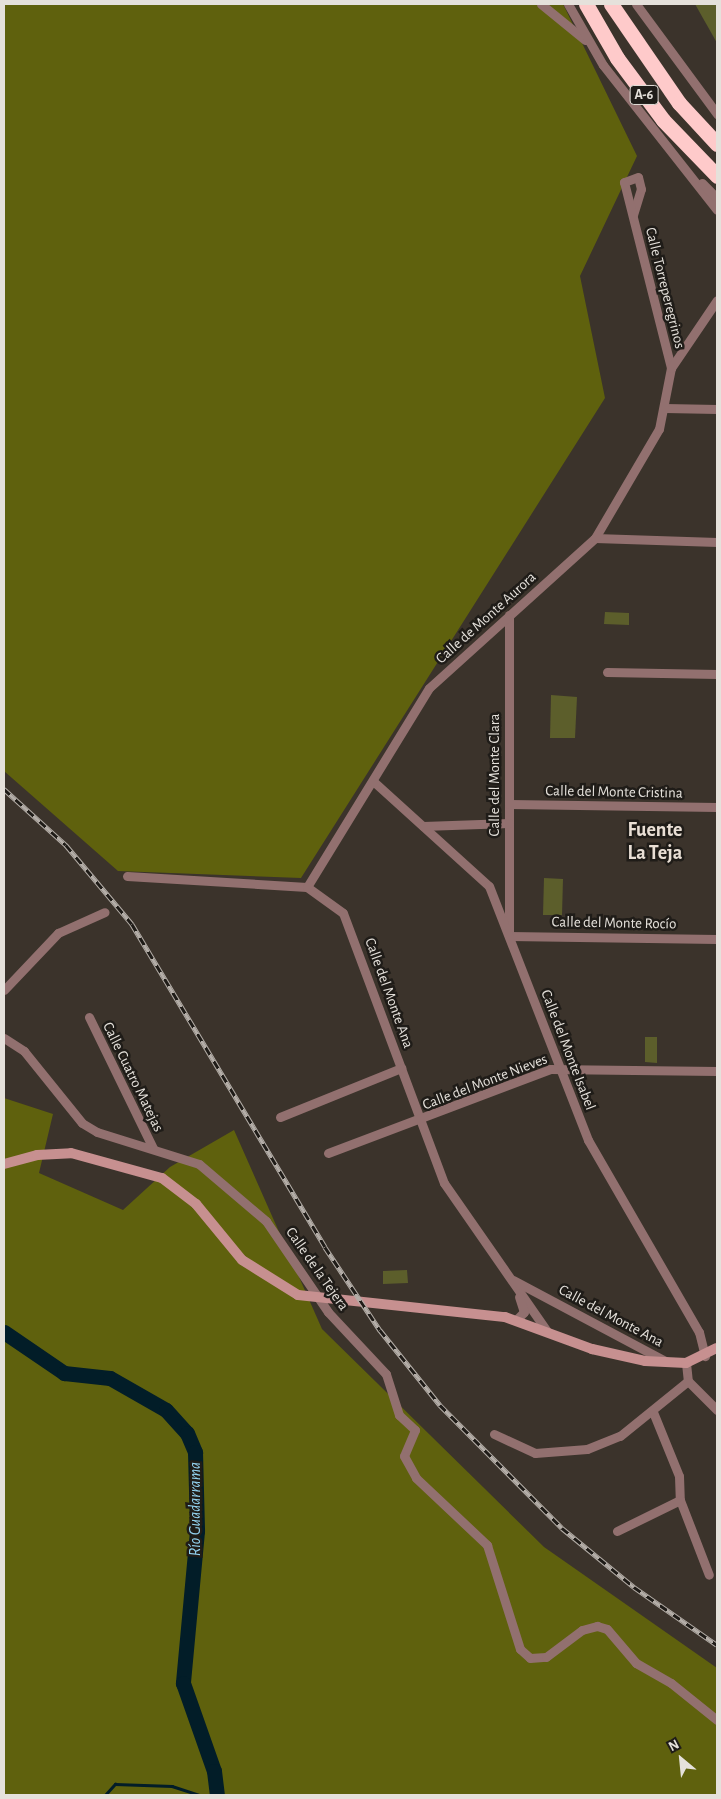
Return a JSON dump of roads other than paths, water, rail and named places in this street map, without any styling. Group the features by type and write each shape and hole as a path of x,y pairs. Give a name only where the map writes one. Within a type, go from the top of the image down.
{"highway":[{"name":"A-6","path":"586,4 617,58 663,120 717,176"},
{"name":"A-6","path":"611,4 673,96 717,144"}],"main road":[{"path":"4,1164 37,1155 71,1153 156,1175 189,1197 242,1260 277,1286 306,1297 394,1306 475,1311 516,1320 616,1356 686,1363 705,1356 717,1348"}],"street":[{"path":"541,4 588,43"},
{"path":"568,4 588,43 668,150 717,210"},
{"path":"636,4 717,114"},
{"path":"668,150 717,198"},
{"name":"Calle Torreperegrinos","path":"634,215 671,368"},
{"path":"671,368 717,300"},
{"name":"Calle de Monte Aurora","path":"307,887 429,688 595,538 652,442 665,408 671,368"},
{"path":"665,408 717,409"},
{"path":"595,538 717,542"},
{"name":"Calle del Monte Clara","path":"508,615 510,936"},
{"path":"607,672 717,674"},
{"name":"Calle del Monte Isabel","path":"373,781 490,886 558,1069 588,1140 699,1332 705,1356"},
{"name":"Calle del Monte Cristina","path":"509,804 717,807"},
{"path":"423,826 509,823"},
{"name":"Calle del Monte Ana","path":"127,876 307,887 334,904 348,923 444,1183 496,1263 513,1280 547,1331"},
{"path":"4,990 58,933 105,912"},
{"name":"Calle del Monte Rocío","path":"510,936 717,939"},
{"name":"Calle Cuatro Matejas","path":"89,1017 153,1148"},
{"name":"Calle de la Tejera","path":"4,1038 24,1051 82,1123 199,1164 238,1194 279,1236 328,1312 376,1358 386,1374 399,1415 415,1430 404,1456 416,1478 487,1545 520,1649 530,1658 546,1657 582,1630 597,1626 607,1629 636,1663 671,1683 717,1720"},
{"path":"280,1117 402,1068"},
{"name":"Calle del Monte Nieves","path":"328,1153 558,1069 717,1071"},
{"name":"Calle del Monte Ana","path":"513,1280 524,1312 516,1320"},
{"name":"Calle del Monte Ana","path":"513,1280 668,1362"},
{"path":"686,1363 688,1381 717,1410"},
{"path":"494,1434 535,1453 587,1449 620,1436 653,1412 688,1381"},
{"path":"653,1412 679,1476 680,1500 710,1575"},
{"path":"617,1531 680,1500"}],"waterway":[{"name":"Río Guadarrama","path":"4,1332 64,1373 110,1378 166,1410 187,1433 195,1452 197,1531 183,1683 214,1771 217,1795"},
{"path":"105,1795 115,1784 172,1786 200,1795"}],"railway":[{"path":"4,789 66,845 132,924 325,1247 380,1330 440,1405 562,1528 634,1587 717,1645"}],"district":[{"name":"Fuente La Teja","path":"655,842"}]}
